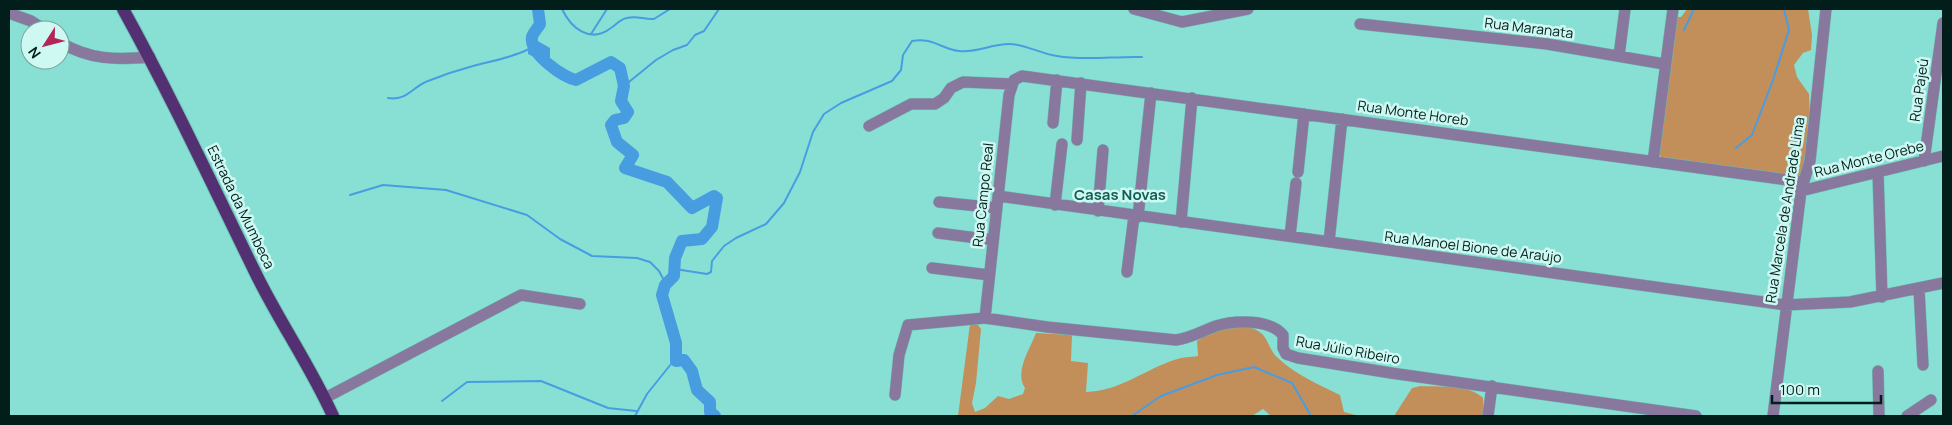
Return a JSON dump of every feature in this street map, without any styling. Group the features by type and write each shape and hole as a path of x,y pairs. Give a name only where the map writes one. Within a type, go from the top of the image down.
{"main road":[{"name":"Estrada da Mumbeca","path":"123,9 212,180 254,269 334,416"}],"street":[{"path":"1134,9 1182,22 1248,9"},
{"path":"1619,56 1625,9"},
{"path":"1653,162 1664,64 1673,9"},
{"name":"Rua Marcela de Andrade Lima","path":"1773,416 1785,305 1802,186 1810,161 1826,9"},
{"path":"9,13 28,20"},
{"name":"Rua Pajeú","path":"1924,161 1943,23"},
{"name":"Rua Maranata","path":"1360,24 1547,44 1664,64"},
{"path":"70,49 106,59 150,58"},
{"name":"Rua Monte Horeb","path":"869,126 911,104 935,104 944,98 951,88 963,82 1015,81 1026,75 1653,162 1802,186"},
{"path":"1053,123 1057,80"},
{"name":"Rua Campo Real","path":"985,318 998,196 1015,81"},
{"path":"1077,140 1081,83"},
{"path":"1127,272 1151,93"},
{"path":"1181,222 1192,98"},
{"path":"1290,236 1304,114"},
{"path":"1329,242 1342,119"},
{"path":"1055,205 1062,144"},
{"path":"1098,211 1102,150"},
{"name":"Rua Monte Orebe","path":"1802,186 1878,172 1943,156"},
{"path":"1878,172 1882,297"},
{"name":"Rua Manoel Bione de Araújo","path":"998,196 1785,305 1826,305 1882,297 1943,283"},
{"path":"939,202 997,208"},
{"path":"938,233 993,240"},
{"path":"932,268 990,275"},
{"path":"1919,289 1923,365"},
{"path":"325,398 520,295 580,304"},
{"path":"895,395 899,355 908,325 985,318"},
{"name":"Rua Júlio Ribeiro","path":"985,318 1056,329 1176,340 1196,335 1218,326 1236,323 1264,325 1281,332 1284,351 1289,356 1401,375 1492,386 1696,416"},
{"path":"1878,371 1879,416"},
{"path":"1488,416 1492,386"},
{"path":"1907,416 1931,400"}],"shaded area":[{"path":"1687,9 1808,9 1812,35 1811,50 1803,53 1794,65 1797,77 1809,94 1810,119 1802,177 1661,157 1659,153 1675,17 1681,17"},
{"path":"970,324 978,325 981,329 976,383 972,403 975,412 985,408 998,396 1009,399 1023,394 1025,388 1022,382 1022,368 1036,333 1072,335 1071,361 1088,363 1086,392 1110,388 1177,359 1198,356 1197,341 1218,329 1239,326 1259,332 1264,336 1276,356 1285,364 1308,379 1340,395 1344,412 1359,416 1271,416 1263,409 1252,416 958,416"},
{"path":"1420,386 1453,387 1470,390 1483,398 1484,416 1394,416 1412,388"}],"water":[{"path":"536,40 550,48 550,57 538,59 528,54 528,47"}],"waterway":[{"path":"538,9 540,24 532,37 532,44 541,57 556,70 576,80 611,62 620,68 624,86 621,101 628,112 624,118 615,120 611,125 617,142 633,155 625,168 667,182 692,208 714,196 717,198 712,227 702,239 682,241 675,258 674,276 665,285 662,295 676,343 676,361 684,360 692,371 697,390 710,402 710,412 715,416"},
{"path":"562,9 576,28 589,34 603,33 625,19 634,17 654,19 670,9"},
{"path":"591,34 607,9"},
{"path":"624,86 656,60 673,50 687,45 695,35 704,31 719,9"},
{"path":"1684,30 1694,9"},
{"path":"1736,148 1752,135 1773,80 1789,30 1784,9"},
{"path":"675,269 707,274 711,272 712,261 724,246 736,238 766,224 784,203 800,172 813,132 824,114 841,103 892,81 901,70 903,55 912,41 931,42 959,51 972,51 1009,44 1051,55 1068,57 1142,57"},
{"path":"388,98 405,96 422,84 434,79 529,49"},
{"path":"350,195 383,185 446,190 527,215 560,239 592,256 637,258 650,262 659,271 666,284"},
{"path":"635,416 647,394 675,359"},
{"path":"1132,416 1161,396 1217,375 1254,367 1292,383 1311,416"},
{"path":"442,401 467,382 541,381 608,408 636,411"}],"district":[{"name":"Casas Novas","path":"1120,195"}]}
